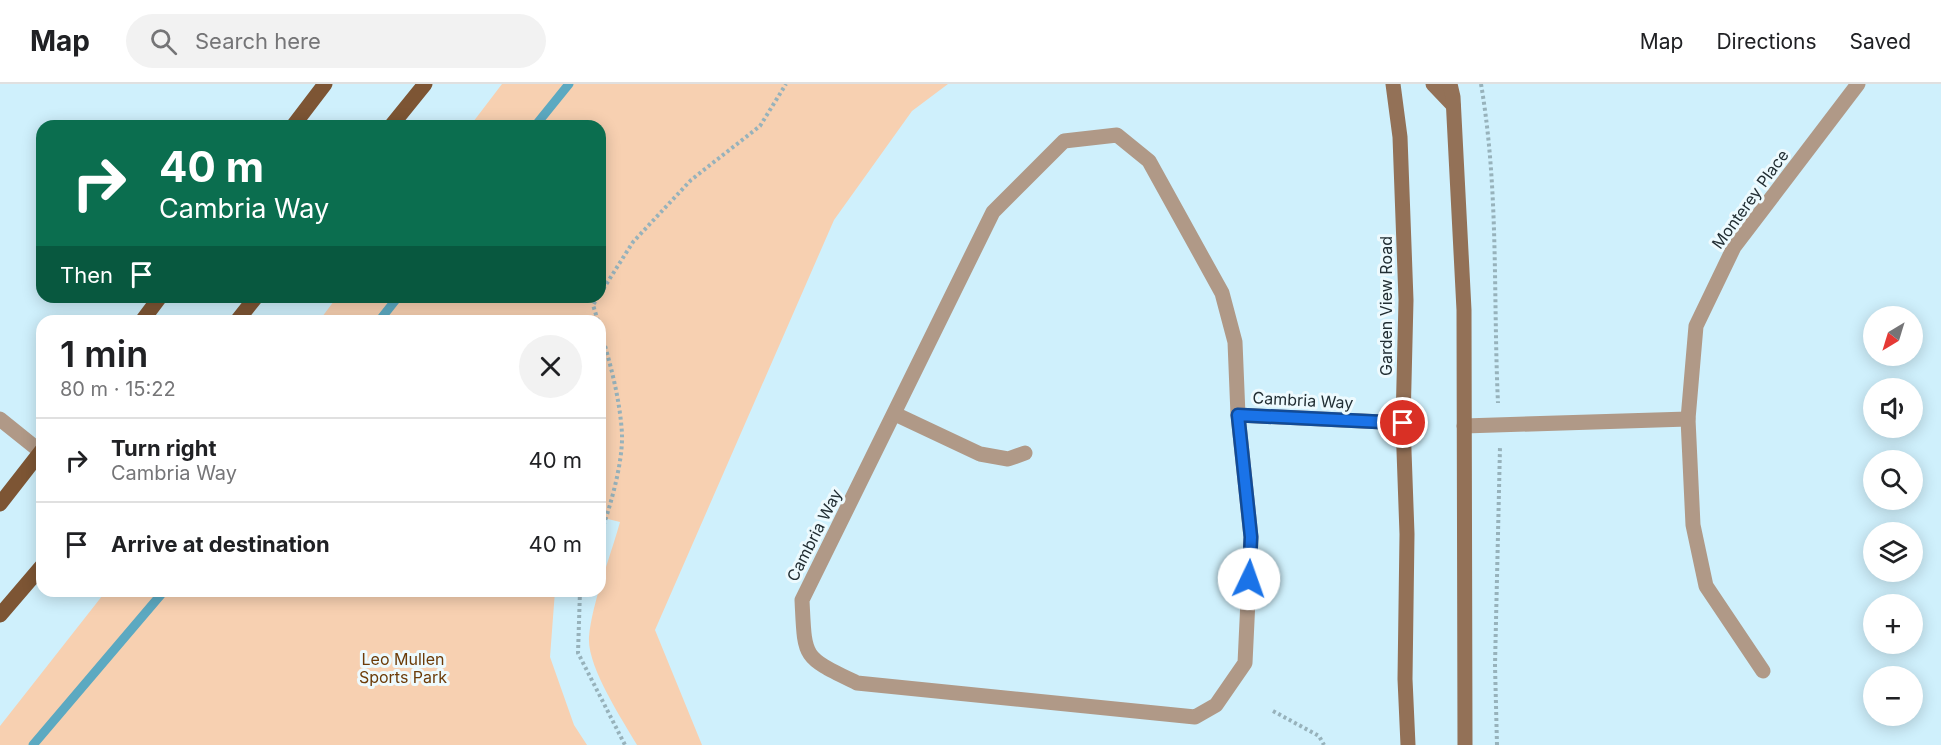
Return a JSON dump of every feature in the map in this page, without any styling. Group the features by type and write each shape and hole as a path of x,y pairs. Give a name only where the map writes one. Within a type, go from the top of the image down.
{"main road":[{"path":"298,120 325,84"},
{"path":"396,120 425,84"},
{"name":"Garden View Road","path":"1393,84 1400,137 1406,300 1403,423 1407,534 1405,679 1408,745"},
{"path":"1433,84 1453,105"},
{"path":"1450,84 1464,310 1465,745"},
{"path":"242,315 251,303"},
{"path":"0,504 36,457"},
{"path":"0,615 36,573"}],"street":[{"name":"Monterey Place","path":"1763,671 1706,586 1693,525 1688,419 1696,326 1726,261 1858,84"},
{"name":"Cambria Way","path":"1117,135 1149,160 1222,293 1235,342 1238,415 1251,537 1245,663 1216,705 1195,717 857,683 816,663 805,648 802,600 895,414 993,212 1064,141 1117,135"},
{"path":"895,414 980,454 1008,459 1024,453"},
{"name":"Cambria Way","path":"1238,415 1403,423"},
{"path":"0,419 36,447"},
{"path":"1464,426 1688,419"}],"path":[{"path":"606,285 633,242 691,180 760,126 786,84"},
{"path":"1481,84 1490,140"},
{"path":"606,350 622,436 606,518"},
{"path":"580,597 578,653 625,745"},
{"path":"1273,711 1319,736 1324,745"}],"green space":[{"path":"502,84 948,84 912,111 834,220 655,630 702,745 637,745 599,678 590,649 589,637 594,609 597,597 606,597 606,566 620,522 606,518 606,315 324,315 332,303 606,303 606,120 475,120"},
{"name":"Leo Mullen Sports Park","path":"101,597 555,597 550,657 574,725 587,745 0,745 0,726"}],"waterway":[{"path":"540,120 569,84"},
{"path":"384,315 393,303"},
{"path":"33,745 159,597"}],"route":[{"path":"1249,579 1251,537 1238,415 1403,423"}]}
